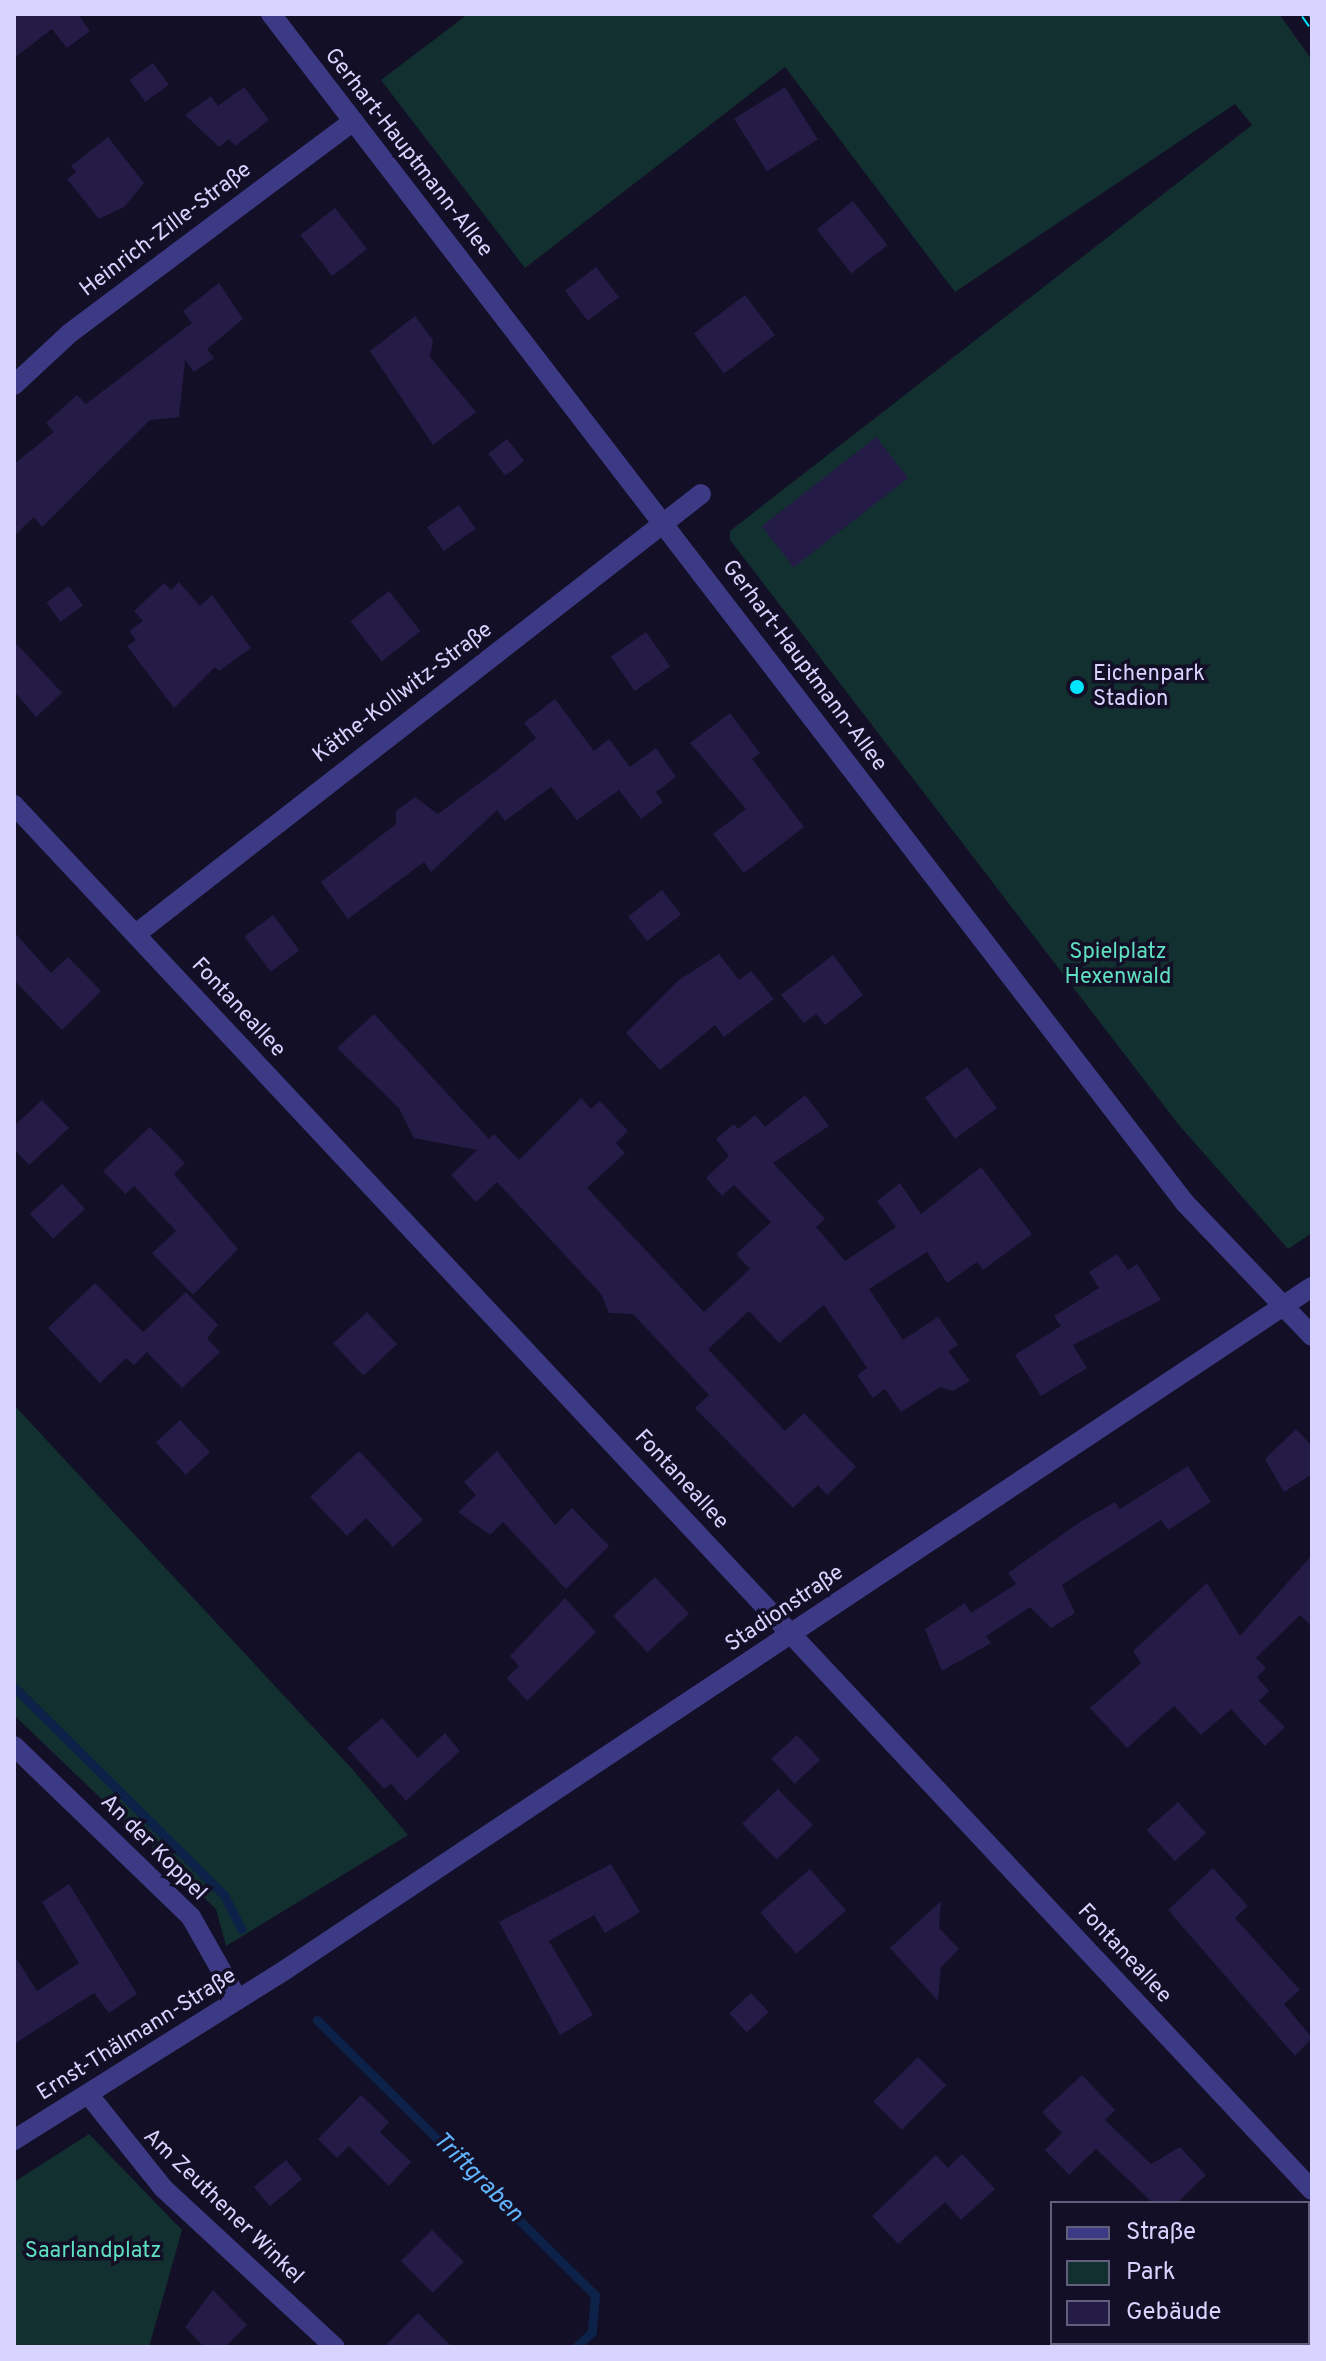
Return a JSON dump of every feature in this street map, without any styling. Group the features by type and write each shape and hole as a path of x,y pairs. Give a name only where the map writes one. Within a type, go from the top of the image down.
{"street":[{"name":"Gerhart-Hauptmann-Allee","path":"271,14 665,522 1185,1203 1312,1336"},
{"name":"Heinrich-Zille-Straße","path":"14,385 70,333 353,121"},
{"name":"Käthe-Kollwitz-Straße","path":"136,934 701,494"},
{"name":"Fontaneallee","path":"14,805 1312,2190"},
{"name":"Stadionstraße","path":"285,1970 1312,1287"},
{"name":"An der Koppel","path":"14,1746 191,1917 238,2000"},
{"name":"Ernst-Thälmann-Straße","path":"14,2140 285,1970"},
{"name":"Am Zeuthener Winkel","path":"88,2094 163,2188 335,2347"}],"green space":[{"name":"Eichenpark Stadion","path":"468,14 1279,14 1312,60 1312,1233 1288,1249 1178,1124 730,540 730,531 1252,125 1235,104 955,292 785,67 525,268 381,80"},
{"path":"14,1405 353,1770 408,1835 226,1946 216,1909 14,1715"},
{"name":"Saarlandplatz","path":"89,2134 182,2230 149,2347 14,2347 14,2182"}],"building":[{"path":"14,14 78,14 90,31 67,48 52,29 14,58"},
{"path":"153,63 169,85 145,102 130,80"},
{"path":"244,87 269,120 235,146 229,139 219,147 185,115 211,96 218,106"},
{"path":"785,87 818,140 767,171 734,119"},
{"path":"108,137 144,183 124,207 99,219 67,179 76,172 71,166"},
{"path":"853,201 887,245 851,273 817,229"},
{"path":"335,208 367,249 332,276 300,235"},
{"path":"596,267 619,297 588,321 565,290"},
{"path":"219,283 243,319 207,349 214,358 194,372 185,360 179,417 150,420 42,527 34,517 14,536 14,464 54,432 46,423 77,395 86,404 192,323 183,311"},
{"path":"745,295 775,335 724,373 694,334"},
{"path":"415,316 433,340 430,357 476,412 433,445 370,351"},
{"path":"876,437 908,478 794,567 762,526"},
{"path":"507,439 524,461 505,476 488,454"},
{"path":"459,505 476,529 444,551 427,527"},
{"path":"179,582 200,606 212,595 251,648 219,671 215,667 174,708 127,646 136,640 129,631 143,621 134,611 164,583 171,590"},
{"path":"69,586 83,605 60,622 46,602"},
{"path":"389,591 420,631 382,661 350,621"},
{"path":"646,632 670,666 635,691 611,657"},
{"path":"14,641 62,693 36,717 14,691"},
{"path":"555,699 594,751 609,739 630,767 656,748 676,777 656,792 663,802 641,819 619,790 577,820 551,787 505,821 497,810 431,872 424,862 348,919 321,882 396,824 396,811 415,797 438,814 497,770 536,738 524,723"},
{"path":"730,713 760,753 752,759 804,827 744,873 713,834 746,809 690,743"},
{"path":"662,890 681,914 647,941 628,916"},
{"path":"273,915 299,950 271,972 244,937"},
{"path":"14,932 51,973 68,957 101,991 62,1030 14,980"},
{"path":"719,954 739,980 751,971 774,999 724,1037 715,1025 660,1070 626,1033 679,980"},
{"path":"833,955 863,995 825,1025 816,1014 804,1023 781,995"},
{"path":"374,1014 489,1139 494,1134 519,1160 581,1098 591,1109 600,1101 628,1131 616,1143 625,1153 587,1188 704,1312 750,1269 736,1254 771,1222 734,1185 722,1196 706,1178 729,1156 716,1139 734,1124 738,1129 755,1115 765,1127 805,1095 829,1126 773,1163 825,1219 816,1227 845,1261 896,1227 877,1201 900,1183 921,1214 981,1167 1032,1234 983,1270 977,1262 947,1283 927,1252 869,1289 903,1340 938,1317 958,1345 948,1351 970,1381 953,1391 940,1387 901,1412 885,1389 873,1398 857,1375 867,1368 824,1305 779,1343 749,1311 708,1349 785,1431 804,1413 856,1467 827,1495 818,1485 793,1508 695,1408 709,1395 633,1314 609,1313 601,1294 497,1182 476,1202 451,1175 477,1150 414,1138 399,1108 337,1048"},
{"path":"967,1067 997,1108 955,1139 925,1098"},
{"path":"42,1100 69,1128 29,1165 14,1149 14,1126"},
{"path":"150,1127 185,1163 174,1174 238,1249 193,1295 152,1253 176,1231 134,1186 125,1194 103,1171"},
{"path":"62,1184 85,1209 53,1239 30,1214"},
{"path":"1117,1254 1128,1270 1137,1264 1161,1300 1073,1345 1062,1327 1087,1368 1041,1396 1015,1355 1061,1326 1054,1316 1099,1288 1089,1272"},
{"path":"95,1283 143,1332 186,1292 218,1325 207,1338 220,1352 182,1388 147,1352 134,1365 126,1358 100,1383 48,1328"},
{"path":"367,1312 397,1344 363,1376 333,1343"},
{"path":"180,1420 210,1452 186,1475 156,1443"},
{"path":"1296,1429 1312,1446 1312,1474 1284,1492 1265,1459"},
{"path":"359,1451 423,1520 393,1547 366,1518 347,1536 310,1497"},
{"path":"497,1451 555,1525 572,1508 609,1546 566,1589 503,1522 490,1535 458,1512 476,1495 464,1482"},
{"path":"1188,1466 1211,1502 1168,1530 1161,1520 1062,1585 1075,1613 1051,1628 1030,1607 986,1636 991,1643 942,1671 925,1629 965,1603 971,1613 1016,1584 1008,1573 1080,1522 1115,1502 1120,1509"},
{"path":"1312,1555 1312,1627 1300,1615 1256,1658 1266,1668 1257,1677 1269,1691 1259,1701 1285,1727 1265,1746 1231,1709 1201,1735 1174,1706 1127,1748 1090,1708 1141,1663 1133,1651 1207,1583 1240,1636"},
{"path":"655,1577 689,1614 647,1652 613,1616"},
{"path":"565,1598 596,1632 527,1701 507,1678 519,1666 510,1656"},
{"path":"382,1718 418,1758 445,1733 460,1751 406,1801 391,1784 384,1789 347,1748"},
{"path":"797,1735 820,1760 795,1784 771,1759"},
{"path":"778,1789 813,1825 777,1860 742,1824"},
{"path":"1178,1802 1206,1833 1175,1861 1147,1830"},
{"path":"611,1864 640,1912 605,1933 594,1915 549,1941 593,2015 560,2035 499,1922"},
{"path":"1213,1868 1248,1906 1235,1918 1300,1990 1284,2004 1312,2038 1295,2056 1168,1910"},
{"path":"810,1869 846,1911 796,1954 760,1912"},
{"path":"69,1884 137,1994 109,2013 94,1993 14,2044 14,1955 37,1991 79,1963 42,1902"},
{"path":"941,1901 939,1928 959,1949 941,1967 938,2001 890,1948"},
{"path":"751,1993 769,2012 747,2032 729,2013"},
{"path":"918,2057 946,2085 902,2130 873,2102"},
{"path":"1082,2075 1115,2110 1105,2120 1151,2164 1180,2147 1206,2175 1179,2201 1151,2201 1096,2149 1069,2175 1045,2150 1062,2133 1042,2112"},
{"path":"361,2095 389,2122 380,2132 411,2162 389,2186 349,2146 337,2158 318,2139"},
{"path":"962,2154 995,2189 961,2220 945,2202 898,2244 872,2216 936,2155 948,2168"},
{"path":"286,2160 302,2179 270,2206 254,2187"},
{"path":"432,2230 464,2262 433,2293 401,2261"},
{"path":"213,2290 247,2325 225,2347 204,2347 185,2327"},
{"path":"418,2313 452,2347 384,2347"}],"waterway":[{"name":"Triftgraben","path":"14,1687 224,1895 241,1929"},
{"name":"Triftgraben","path":"317,2020 595,2295 592,2332 576,2347"}],"railway":[{"path":"1305,14 1312,24"}],"place":[{"name":"Eichenpark Stadion","path":"1077,687"}],"park label":[{"name":"Spielplatz Hexenwald","path":"1118,964"}]}
